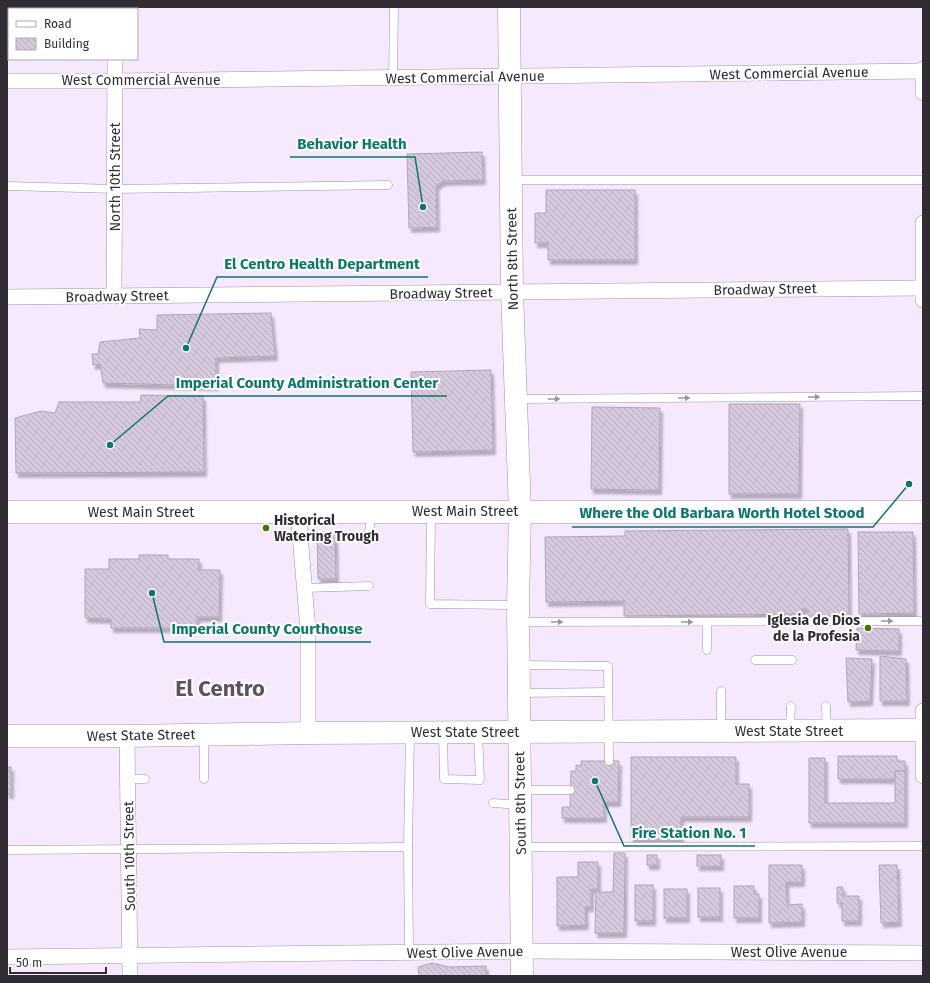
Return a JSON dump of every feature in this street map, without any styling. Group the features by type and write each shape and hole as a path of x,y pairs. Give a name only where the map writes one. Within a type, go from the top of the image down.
{"street":[{"name":"North 8th Street","path":"509,7 512,292 520,511"},
{"name":"North 10th Street","path":"114,296 115,60"},
{"name":"West Commercial Avenue","path":"7,81 393,78 923,70"},
{"path":"923,70 923,93"},
{"path":"923,223 923,300"},
{"name":"Broadway Street","path":"7,297 923,288"},
{"path":"298,511 308,630 308,733"},
{"name":"West Main Street","path":"7,512 298,511 370,521 431,511 923,512"},
{"name":"South 8th Street","path":"520,511 518,665 522,976"},
{"path":"923,711 923,776"},
{"name":"West State Street","path":"7,736 923,730"},
{"name":"South 10th Street","path":"127,736 130,976"},
{"name":"West Olive Avenue","path":"7,957 522,951 923,953"}],"lane":[{"path":"393,78 394,7"},
{"path":"511,180 923,180"},
{"path":"7,186 114,189 388,185"},
{"path":"515,399 923,396"},
{"path":"431,511 430,604 518,614 707,622 923,621"},
{"path":"305,588 369,586"},
{"path":"707,622 707,650"},
{"path":"756,660 792,660"},
{"path":"518,665 608,666 609,761"},
{"path":"721,691 721,731"},
{"path":"519,693 608,692"},
{"path":"790,730 791,706"},
{"path":"826,706 827,730"},
{"path":"409,952 408,847 410,733"},
{"path":"443,733 444,779 480,780 478,733"},
{"path":"204,735 204,779"},
{"path":"128,779 145,779"},
{"path":"493,803 570,790"},
{"path":"520,847 923,846"},
{"path":"7,850 408,847"}],"building":[{"path":"482,152 483,180 443,181 436,186 437,227 409,228 407,154"},
{"path":"546,190 635,190 635,260 548,260 548,243 535,243 535,213 546,213"},
{"path":"271,313 275,356 216,358 216,386 103,383 100,364 93,365 92,354 98,354 100,342 140,338 139,329 157,330 157,315"},
{"path":"491,370 493,450 413,452 411,372"},
{"path":"141,395 203,396 204,472 16,473 15,418 41,411 55,413 59,402 140,402"},
{"path":"729,404 800,404 799,494 729,494"},
{"path":"592,407 660,408 659,490 591,489"},
{"path":"848,529 849,616 808,616 808,609 802,609 802,614 624,616 624,601 546,602 545,537 625,536 625,531"},
{"path":"317,532 335,532 336,579 318,579"},
{"path":"858,532 913,532 914,613 859,614"},
{"path":"139,555 168,555 168,559 199,559 199,570 220,570 219,617 197,617 197,628 111,628 111,619 85,618 85,569 109,569 109,559 139,559"},
{"path":"857,628 899,629 899,651 856,650"},
{"path":"880,656 906,659 907,701 880,701"},
{"path":"846,658 872,659 870,701 848,702"},
{"path":"838,756 897,756 897,761 905,761 905,771 895,771 895,779 838,779"},
{"path":"631,757 736,757 736,784 749,784 749,817 681,817 681,839 631,839"},
{"path":"809,758 825,758 825,803 895,803 895,771 905,771 905,823 809,823"},
{"path":"581,761 619,761 618,802 604,802 604,818 562,818 562,807 570,807 571,771 576,771 576,765 581,766"},
{"path":"7,767 11,767 11,794 7,794"},
{"path":"614,853 625,853 624,933 595,933 596,892 613,892"},
{"path":"647,855 657,855 657,865 647,865"},
{"path":"697,855 721,855 721,866 697,866"},
{"path":"578,862 598,862 598,889 591,889 591,907 585,907 586,925 557,926 557,877 578,877"},
{"path":"769,865 802,865 802,882 786,882 787,905 802,904 802,922 769,923"},
{"path":"879,865 897,865 899,922 881,923"},
{"path":"635,885 653,885 653,921 635,921"},
{"path":"734,886 754,886 754,894 759,894 759,918 734,918"},
{"path":"837,887 843,887 843,896 859,896 859,921 842,921 842,903 837,903"},
{"path":"698,888 720,888 720,917 698,917"},
{"path":"664,889 687,889 687,918 664,918"},
{"path":"432,963 449,967 486,966 486,976 419,976 418,967"}],"place":[{"name":"Behavior Health","path":"423,207"},
{"name":"El Centro Health Department","path":"186,348"},
{"name":"Imperial County Administration Center","path":"110,445"},
{"name":"Where the Old Barbara Worth Hotel Stood","path":"909,484"},
{"name":"Historical Watering Trough","path":"266,528"},
{"name":"Imperial County Courthouse","path":"152,593"},
{"name":"Iglesia de Dios de la Profesia","path":"868,628"},
{"name":"Fire Station No. 1","path":"595,781"}],"district":[{"name":"El Centro","path":"220,688"}]}
